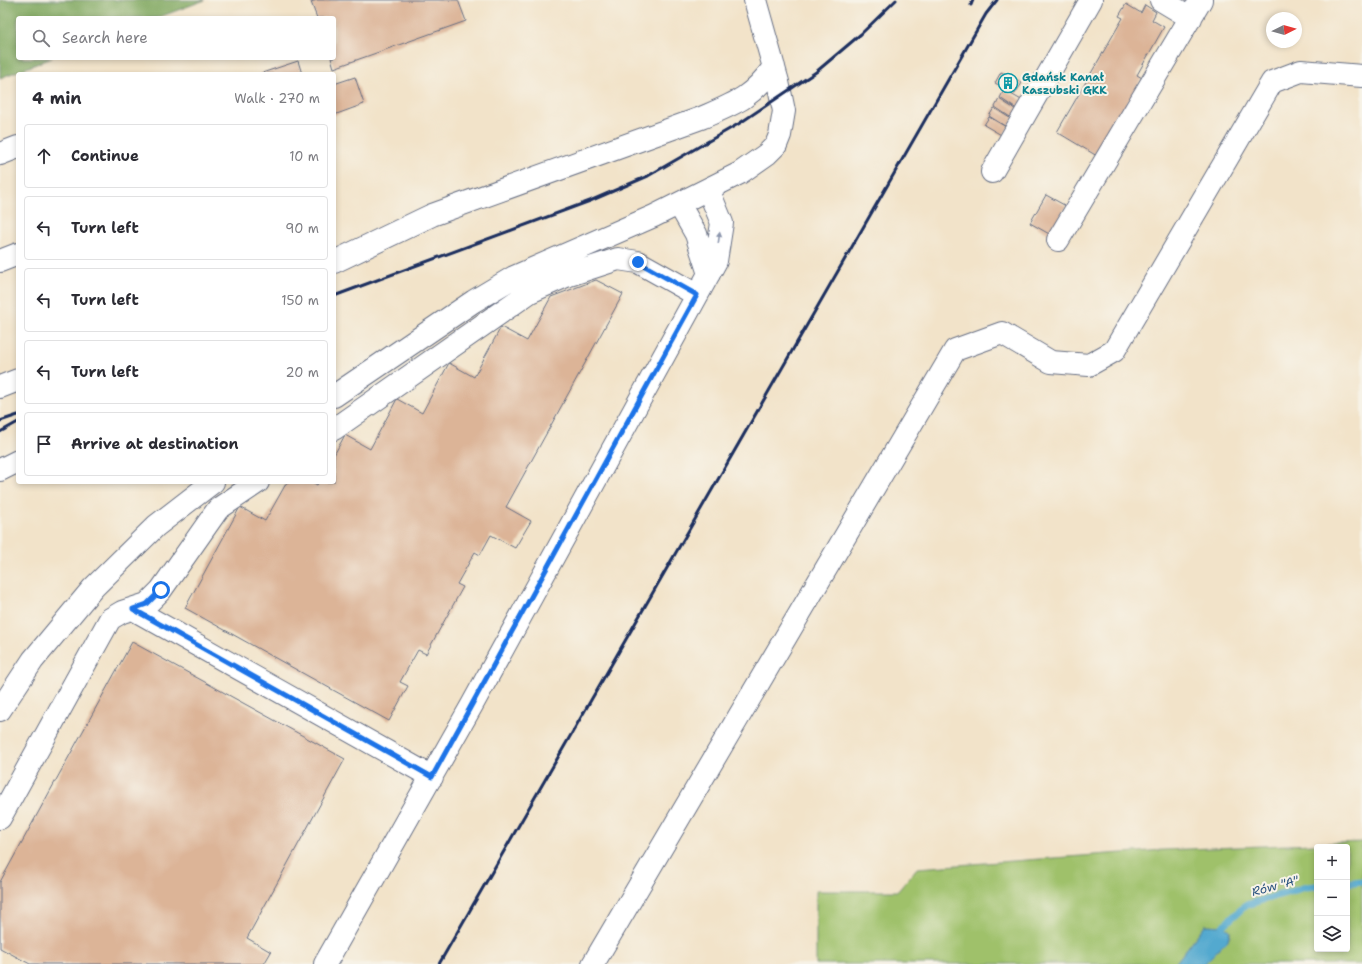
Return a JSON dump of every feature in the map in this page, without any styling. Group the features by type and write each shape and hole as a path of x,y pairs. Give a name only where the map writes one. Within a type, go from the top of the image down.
{"lane":[{"path":"336,395 474,301 514,277 708,190 756,163 776,145 783,124 784,111 774,67 755,0"},
{"path":"992,172 1091,0"},
{"path":"1058,240 1196,9 1161,0"},
{"path":"336,261 432,215 708,115 743,100 760,86 774,67"},
{"path":"593,964 954,350 1002,333 1051,362 1088,365 1114,350 1272,82 1301,71 1362,76"},
{"path":"0,154 16,148"},
{"path":"325,964 432,777 716,261 722,223 708,190"},
{"path":"679,204 696,234 709,274"},
{"path":"0,261 16,255"},
{"path":"336,429 530,292 566,276 618,259 638,262 697,295"},
{"path":"0,387 16,381"},
{"path":"0,470 16,461"},
{"path":"0,710 33,660 93,588 156,526 210,484"},
{"path":"0,818 110,619 122,612 147,604 161,590 218,509 255,484"},
{"path":"133,609 432,777"}],"green space":[{"path":"0,0 205,0 162,16 16,16 16,60 47,60 0,78"},
{"path":"1362,842 1362,964 1204,964 1230,936 1230,930 1223,926 1205,925 1175,964 816,964 816,891 898,891 917,868 1163,850"}],"water":[{"path":"1205,925 1223,926 1230,930 1228,940 1204,964 1175,964"}],"building":[{"path":"317,0 458,0 466,21 334,68 332,60 336,60 336,16 316,16 311,2"},
{"path":"1126,4 1141,13 1145,5 1156,12 1152,20 1164,27 1137,75 1142,78 1097,156 1057,132 1123,18 1119,16"},
{"path":"298,61 301,72 265,72"},
{"name":"Gdańsk Kanał Kaszubski GKK","path":"1001,72 1022,83 1015,94 995,83"},
{"path":"355,77 364,104 336,114 336,83"},
{"name":"Gdańsk Kanał Kaszubski GKK","path":"1004,90 1023,101 1018,110 1000,98"},
{"name":"Gdańsk Kanał Kaszubski GKK","path":"999,99 1018,111 1013,119 995,107"},
{"name":"Gdańsk Kanał Kaszubski GKK","path":"994,108 1013,120 1008,128 989,116"},
{"path":"989,117 1008,128 1003,136 984,125"},
{"path":"1046,195 1066,206 1051,235 1030,223"},
{"path":"596,280 623,294 506,507 531,521 515,548 491,535 480,555 475,552 457,584 463,587 426,654 418,650 400,682 408,686 389,721 185,608 240,507 265,521 286,484 336,484 336,451 345,435 370,449 397,399 422,413 449,363 474,377 501,327 527,341 551,297"},
{"path":"132,642 345,759 247,938 271,952 264,964 30,964 0,948 0,882"}],"waterway":[{"name":"Rów \"A\"","path":"1350,883 1362,881"},
{"name":"Rów \"A\"","path":"1223,926 1246,905 1306,887 1314,886"}],"railway":[{"path":"336,295 590,201 648,176 740,123 816,72 861,34 896,0"},
{"path":"971,5 973,0"},
{"path":"439,964 986,14 997,0"},
{"path":"0,421 16,416"},
{"path":"0,432 16,423"}],"place":[{"name":"Gdańsk Kanał Kaszubski GKK","path":"1008,83"}],"route":[{"path":"161,590 147,604 133,609 432,777 697,295 638,262"}]}
